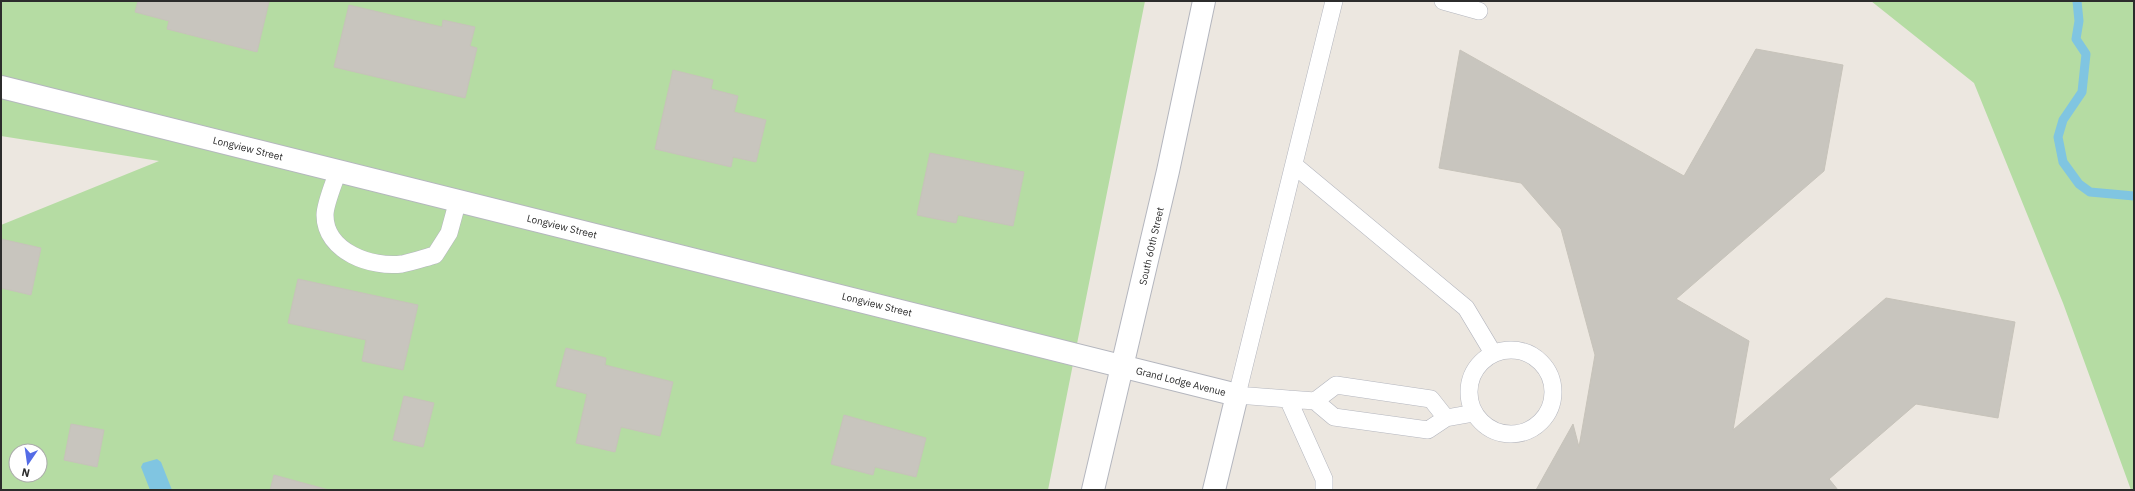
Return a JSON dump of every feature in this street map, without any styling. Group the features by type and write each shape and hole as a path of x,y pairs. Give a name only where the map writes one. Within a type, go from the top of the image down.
{"street":[{"name":"South 60th Street","path":"1092,490 1123,366 1204,1"},
{"name":"Longview Street","path":"1,87 1123,366"},
{"name":"Grand Lodge Avenue","path":"1123,366 1237,395 1214,490"}],"lane":[{"path":"1334,1 1237,395 1315,401 1334,416 1428,430 1446,418 1474,413"},
{"path":"1443,1 1479,11"},
{"path":"1294,165 1466,308 1493,353"},
{"path":"338,171 325,215 328,228 330,234 339,246 361,260 401,264 435,255 449,233 458,200"},
{"path":"1506,350 1520,350 1532,355 1543,364 1550,376 1553,390 1552,403 1546,416 1536,426 1524,432 1517,433 1496,431 1484,424 1474,413 1469,400 1469,386 1473,373 1481,361 1493,353 1506,350"},
{"path":"1315,401 1336,385 1431,399 1446,418"},
{"path":"1288,399 1324,480 1324,490"}],"green space":[{"path":"1,1 1145,1 1048,490 1,490 1,225 159,161 1,136"},
{"path":"1871,1 2134,1 2134,490 2131,490 2063,303 1974,83"}],"water":[{"path":"157,459 161,462 172,490 150,490 141,467 143,463"}],"building":[{"path":"138,1 269,2 257,52 167,29 169,21 135,12"},
{"path":"349,5 442,27 443,20 475,27 470,46 477,48 465,98 334,67"},
{"path":"1756,49 1843,65 1824,171 1676,299 1749,341 1733,430 1886,298 2015,322 1998,418 1916,404 1829,479 1838,490 1536,490 1573,424 1579,447 1595,355 1561,229 1521,183 1439,168 1460,50 1684,176"},
{"path":"673,70 713,80 711,89 738,96 734,112 766,120 756,162 733,157 731,167 655,149"},
{"path":"930,153 1024,172 1013,226 958,215 956,223 917,215"},
{"path":"1,239 41,248 31,295 1,288"},
{"path":"298,279 418,305 403,370 362,361 366,340 288,323"},
{"path":"566,348 606,358 605,365 673,382 660,436 621,427 615,452 576,443 587,394 556,386"},
{"path":"404,396 434,403 423,447 393,440"},
{"path":"844,415 926,438 916,477 875,467 873,475 831,464"},
{"path":"71,424 104,430 97,467 64,460"},
{"path":"274,475 329,490 270,490"}],"waterway":[{"path":"2077,1 2079,21 2076,39 2086,54 2082,92 2063,120 2058,137 2063,162 2079,184 2090,192 2134,196"}]}
